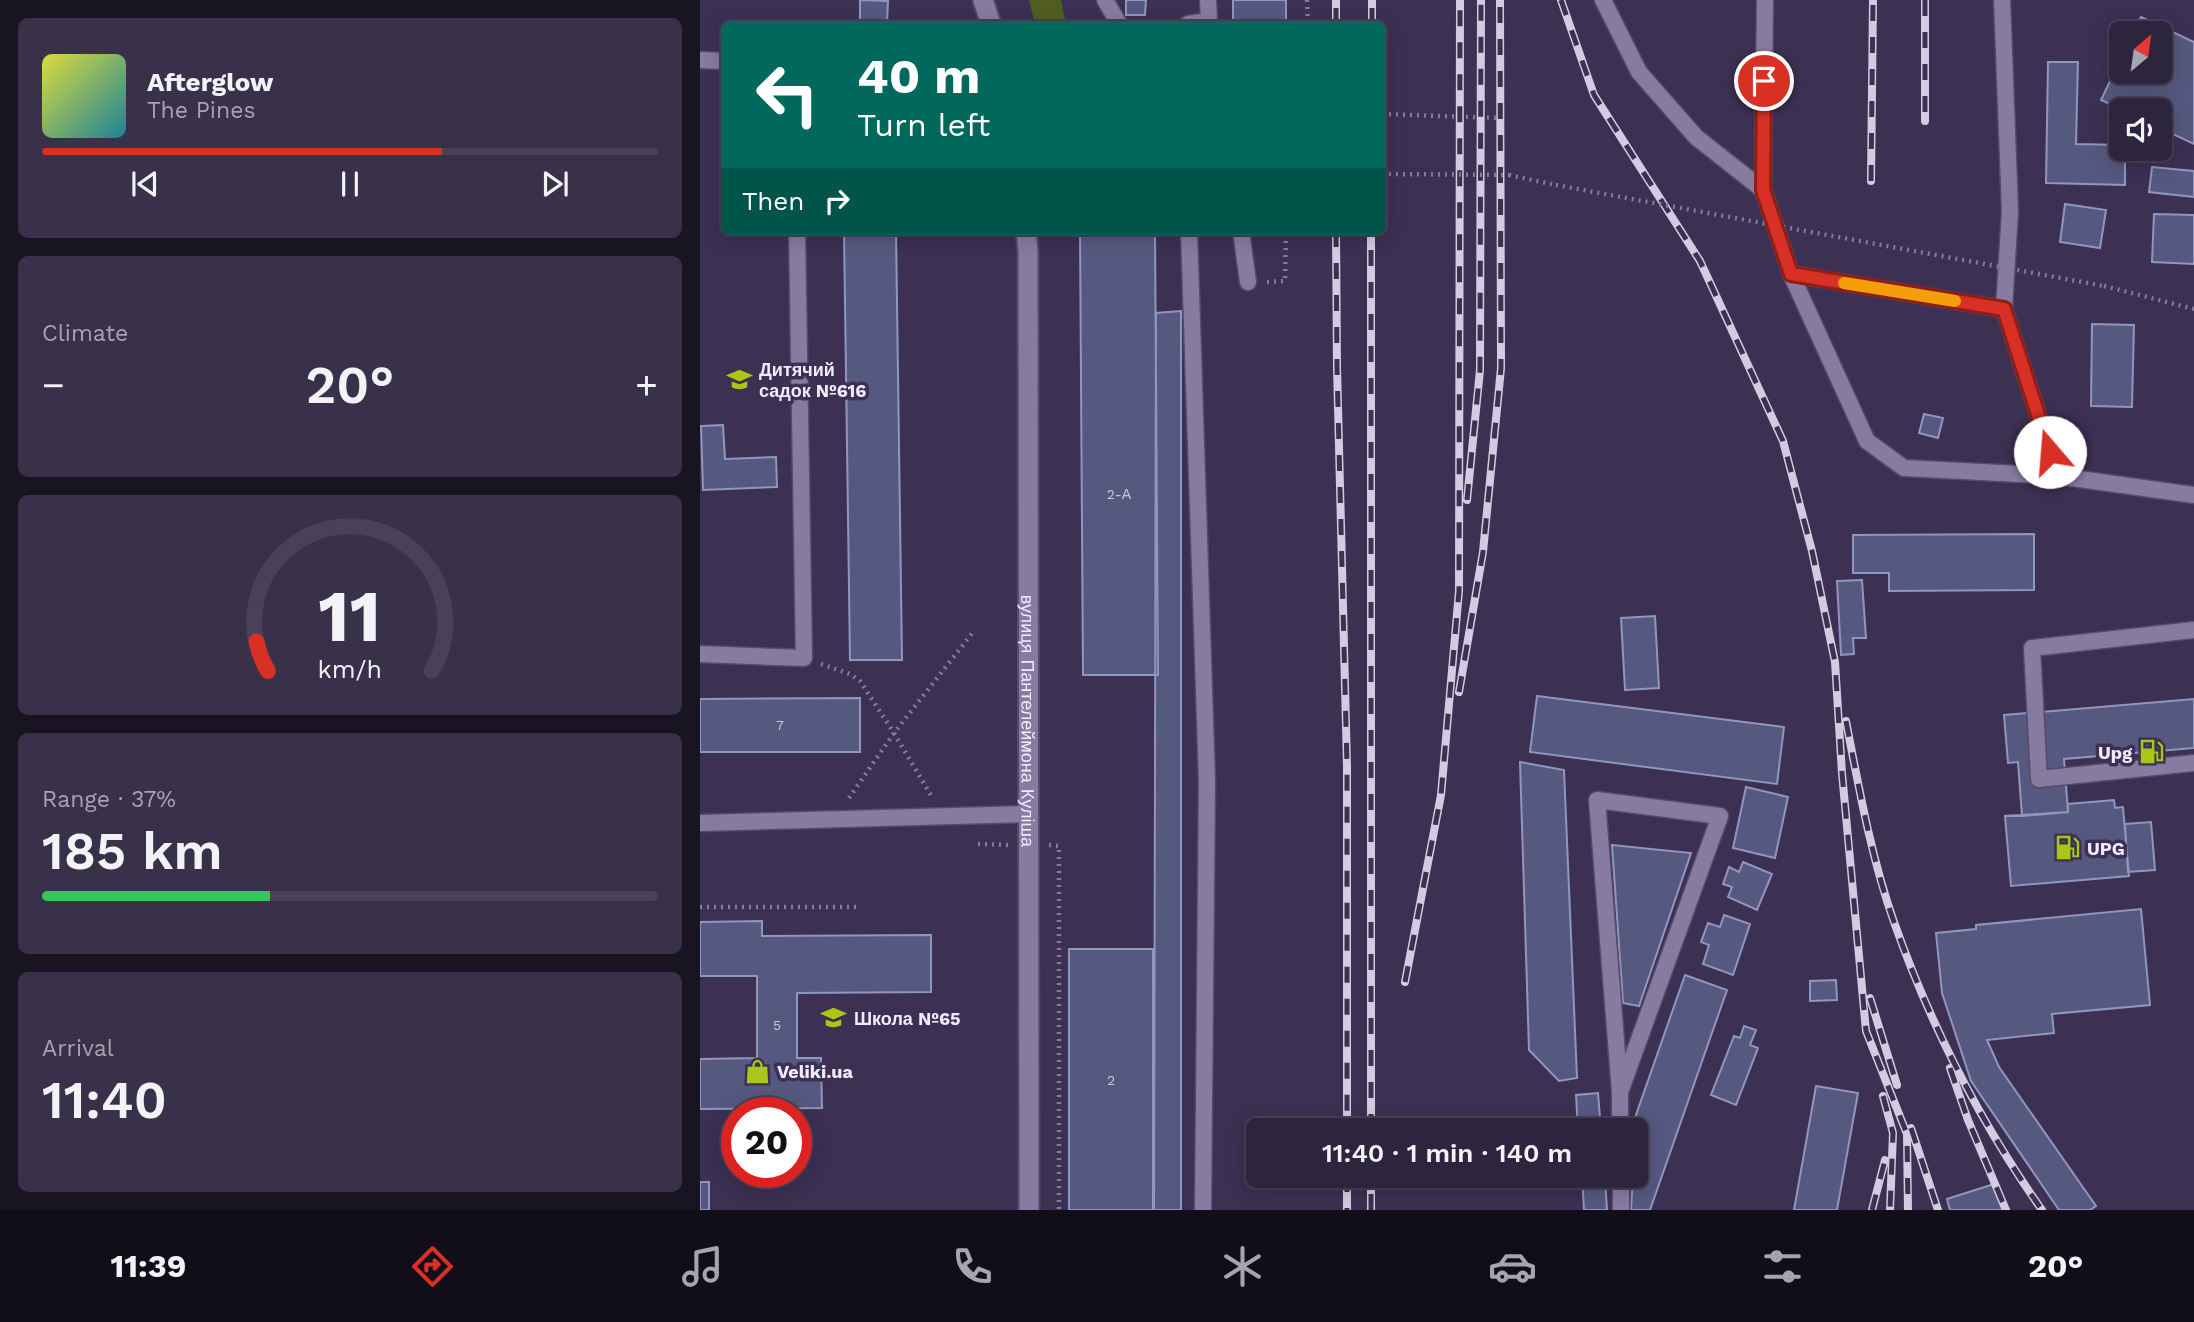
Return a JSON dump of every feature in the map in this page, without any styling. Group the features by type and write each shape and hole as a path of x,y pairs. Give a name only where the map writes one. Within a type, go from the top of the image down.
{"street":[{"path":"983,0 990,21"},
{"name":"вулиця Пантелеймона Куліша","path":"1026,235 1028,1210"}],"lane":[{"path":"1105,0 1117,21"},
{"path":"1208,0 1209,21"},
{"path":"1602,0 1639,72 1696,137 1763,190"},
{"path":"1765,0 1763,190 1791,274 1867,441 1905,468 2058,476 2194,495"},
{"path":"2002,0 2010,211 2004,309 2058,476"},
{"path":"700,60 721,61"},
{"path":"700,654 804,658 797,235"},
{"path":"1189,235 1207,781 1203,1210"},
{"path":"1242,235 1248,282"},
{"path":"1791,274 2004,309"},
{"path":"2194,630 2032,648 2039,779 2194,763"},
{"path":"1620,1092 1720,816 1597,800 1620,1118"},
{"path":"700,822 1028,814"},
{"path":"1621,1188 1621,1210"}],"path":[{"path":"1307,0 1308,21"},
{"path":"1386,114 1500,118"},
{"path":"1386,174 1508,175 2104,286 2194,309"},
{"path":"1285,281 1286,235"},
{"path":"834,819 894,733 974,631"},
{"path":"804,658 850,674 860,681 943,816"},
{"path":"700,907 858,907"}],"green space":[{"path":"1029,0 1061,0 1065,21 1034,21"}],"building":[{"path":"860,0 888,1 887,21 860,21"},
{"path":"1126,0 1146,0 1145,15 1126,15"},
{"path":"1233,0 1286,0 1286,20 1233,21"},
{"path":"2172,32 2194,42 2194,144 2172,134 2172,98 2109,98 2109,104 2101,100 2109,83 2172,84"},
{"path":"2048,62 2078,62 2076,144 2109,145 2109,161 2125,161 2125,185 2046,183"},
{"path":"2152,167 2194,171 2194,197 2149,192"},
{"path":"2065,204 2106,210 2100,248 2060,242"},
{"path":"2154,214 2194,215 2194,264 2152,262"},
{"path":"844,235 896,235 902,660 850,660"},
{"path":"1080,235 1155,235 1158,675 1083,675"},
{"path":"1181,311 1181,1210 1154,1210 1156,313"},
{"path":"2092,324 2134,325 2132,407 2091,406"},
{"path":"1924,414 1943,418 1938,438 1919,433"},
{"path":"723,425 725,459 776,457 777,487 703,490 701,426"},
{"path":"2034,534 2034,590 1889,591 1889,573 1853,573 1853,535"},
{"path":"1862,580 1866,638 1853,638 1854,654 1841,655 1837,581"},
{"path":"1655,616 1659,688 1625,690 1621,618"},
{"path":"1537,696 1784,727 1777,784 1530,752"},
{"path":"860,698 860,752 700,752 700,699"},
{"path":"2194,699 2194,748 2064,759 2068,812 2022,816 2018,762 2008,763 2004,715"},
{"path":"1520,762 1564,770 1577,1078 1559,1081 1529,1050"},
{"path":"1746,787 1788,797 1775,858 1733,848"},
{"name":"UPG","path":"2114,800 2115,808 2123,807 2129,876 2011,886 2005,816 2068,812 2068,804"},
{"path":"2151,822 2155,870 2128,872 2125,824"},
{"path":"1612,845 1691,853 1639,1006 1623,1003"},
{"path":"1743,862 1772,874 1757,910 1728,897 1732,887 1723,884 1729,867 1739,872"},
{"path":"2141,909 2150,1005 2052,1014 2054,1033 1987,1040 1999,1067 2096,1206 2090,1210 2059,1210 1971,1081 1942,993 1936,933 1976,929 1976,925"},
{"path":"1724,915 1750,924 1733,975 1703,964 1709,945 1701,942 1708,923 1720,927"},
{"path":"762,921 762,936 931,935 931,992 797,993 797,1058 821,1058 822,1108 812,1108 812,1097 721,1097 721,1109 700,1109 700,1059 757,1058 757,976 700,976 700,922"},
{"path":"1069,949 1153,949 1153,1210 1069,1210"},
{"path":"1685,975 1727,990 1650,1210 1631,1210 1632,1188 1648,1188 1648,1118 1636,1118"},
{"path":"1836,980 1837,1000 1810,1001 1810,981"},
{"path":"1744,1026 1756,1030 1750,1045 1758,1048 1736,1105 1711,1095 1734,1036 1740,1038"},
{"path":"1816,1086 1858,1093 1837,1210 1794,1210"},
{"path":"1598,1093 1600,1118 1577,1118 1576,1095"},
{"path":"700,1182 709,1182 709,1210 700,1210"},
{"path":"1994,1184 2003,1210 1950,1210 1947,1199"},
{"path":"1583,1188 1606,1188 1607,1210 1584,1210"}],"railway":[{"path":"1336,0 1336,21"},
{"path":"1372,0 1372,21"},
{"path":"1405,982 1441,795 1459,591 1460,0"},
{"path":"1467,500 1480,370 1481,0"},
{"path":"1459,692 1483,552 1501,368 1500,0"},
{"path":"1561,0 1594,95 1700,261 1783,441 1812,551 1835,662 1842,773 1866,1031 1907,1134 1908,1210"},
{"path":"1871,181 1873,0"},
{"path":"1925,0 1925,121"},
{"path":"1336,235 1347,766 1347,1118"},
{"path":"1371,235 1371,1118"},
{"path":"1846,721 1879,873 1908,960 1940,1035 1977,1107 2042,1210"},
{"path":"1870,998 1897,1085"},
{"path":"1950,1068 1968,1120 2006,1210"},
{"path":"1883,1096 1893,1133 1890,1210"},
{"path":"1911,1128 1938,1210"},
{"path":"1872,1210 1885,1160"},
{"path":"1347,1188 1347,1210"},
{"path":"1371,1188 1371,1210"}],"slow traffic":[{"path":"1844,283 1955,301"}],"place":[{"name":"Дитячий садок №616","path":"739,379"},
{"name":"Upg","path":"2152,752"},
{"name":"UPG","path":"2067,848"},
{"name":"Школа №65","path":"834,1018"},
{"name":"Veliki.ua","path":"757,1071"}],"route":[{"path":"1764,81 1763,190 1791,274 2004,309 2050,452"}]}
